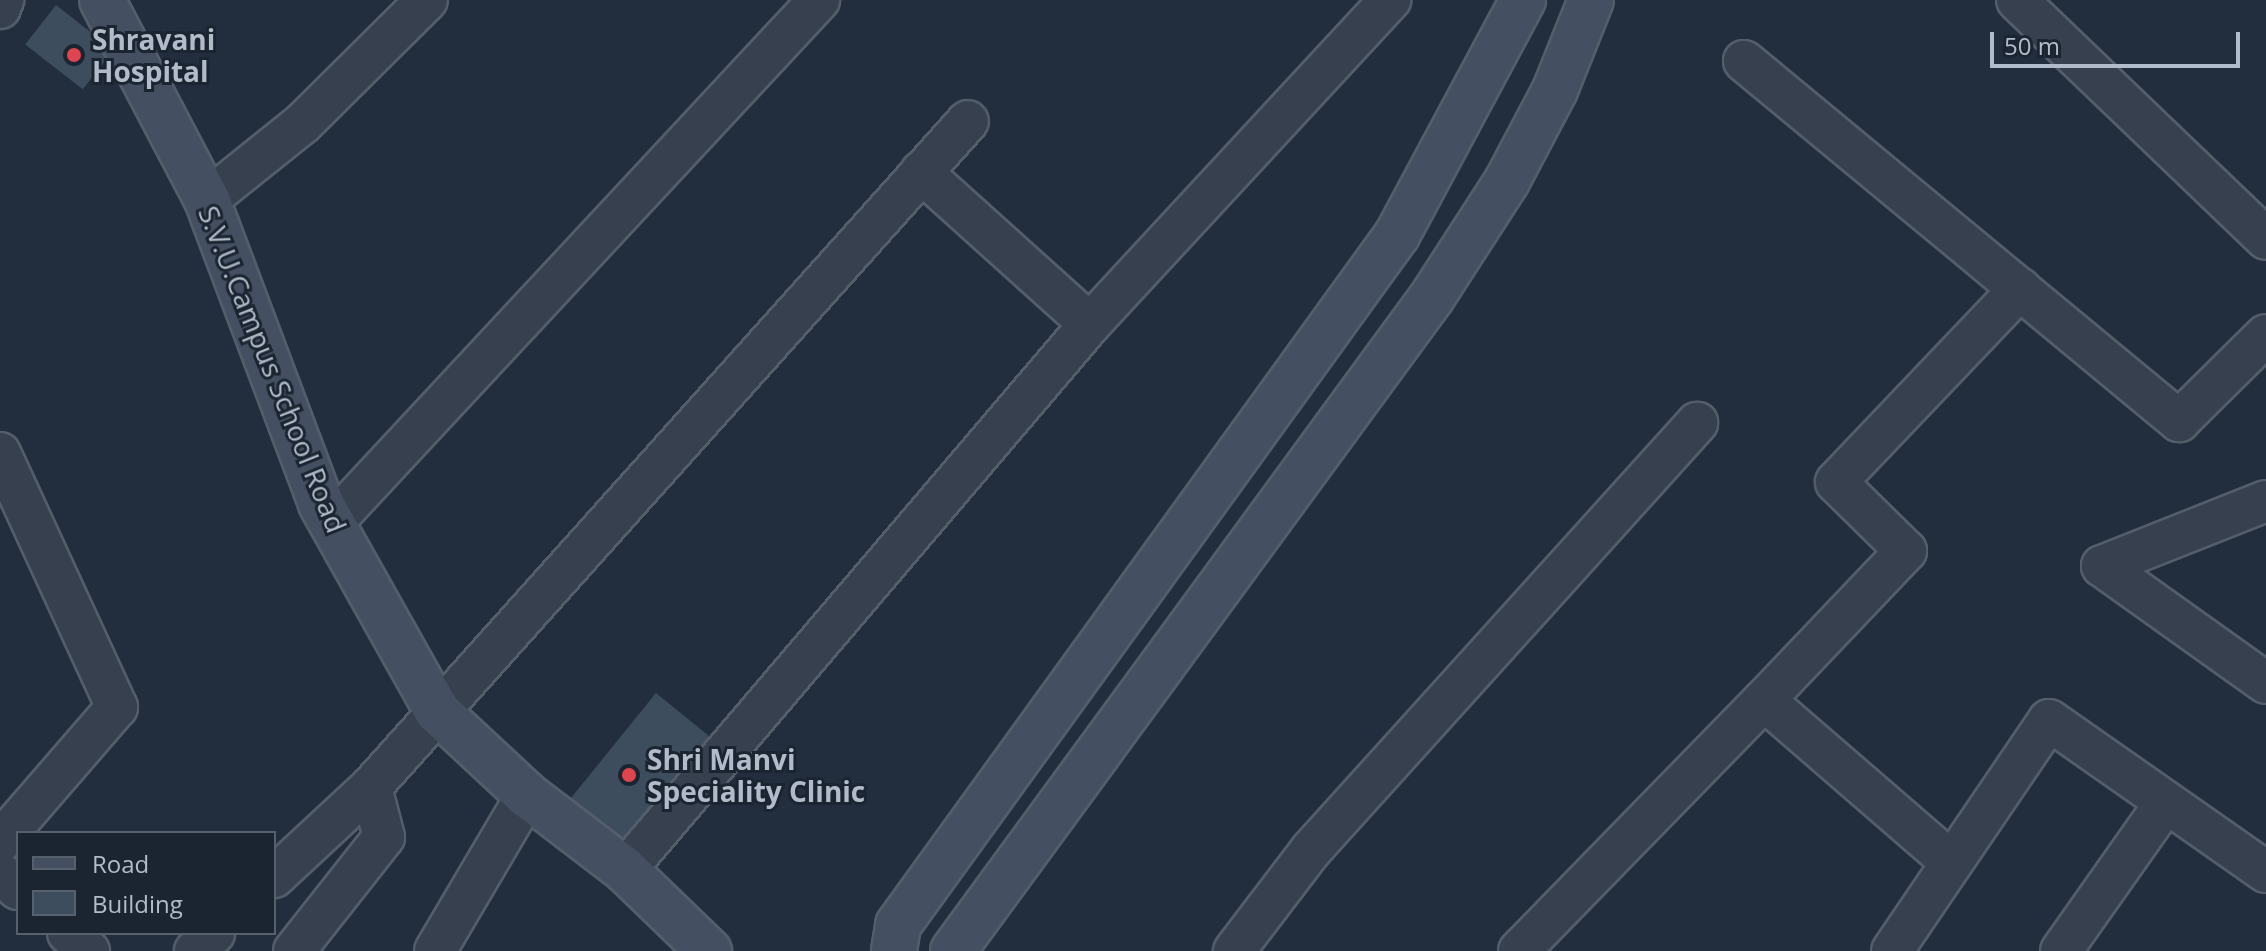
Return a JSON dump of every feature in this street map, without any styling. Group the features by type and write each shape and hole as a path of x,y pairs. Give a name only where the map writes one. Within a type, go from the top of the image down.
{"street":[{"path":"0,8 3,0"},
{"name":"S.V.U.Campus School Road","path":"102,0 207,200 332,523 437,711 527,795 625,870 709,951"},
{"path":"207,200 302,124 427,0"},
{"path":"332,523 819,0"},
{"path":"625,870 1090,324 1390,0"},
{"path":"894,951 898,925 1397,235 1523,0"},
{"path":"953,951 1432,297 1521,155 1555,90 1591,0"},
{"path":"2017,0 2266,239"},
{"path":"1744,61 2179,421 2266,335"},
{"path":"276,875 371,787 968,121"},
{"path":"921,172 1090,324"},
{"path":"1519,951 1906,551 1836,482 2020,289"},
{"path":"1234,951 1311,850 1697,423"},
{"path":"0,453 117,707 0,842"},
{"path":"2266,501 2102,566 2266,683"},
{"path":"1764,700 1951,862"},
{"path":"1892,951 2049,720 2164,805 2266,872"},
{"path":"294,951 384,837 371,787"},
{"path":"435,951 527,795"},
{"path":"2061,951 2164,805"},
{"path":"0,873 16,887"},
{"path":"70,935 89,951"},
{"path":"195,951 212,935"}],"building":[{"path":"56,5 114,50 83,89 25,44"},
{"path":"656,693 711,738 624,845 569,800"}],"place":[{"name":"Shravani Hospital","path":"74,55"},
{"name":"Shri Manvi Speciality Clinic","path":"629,775"}]}
